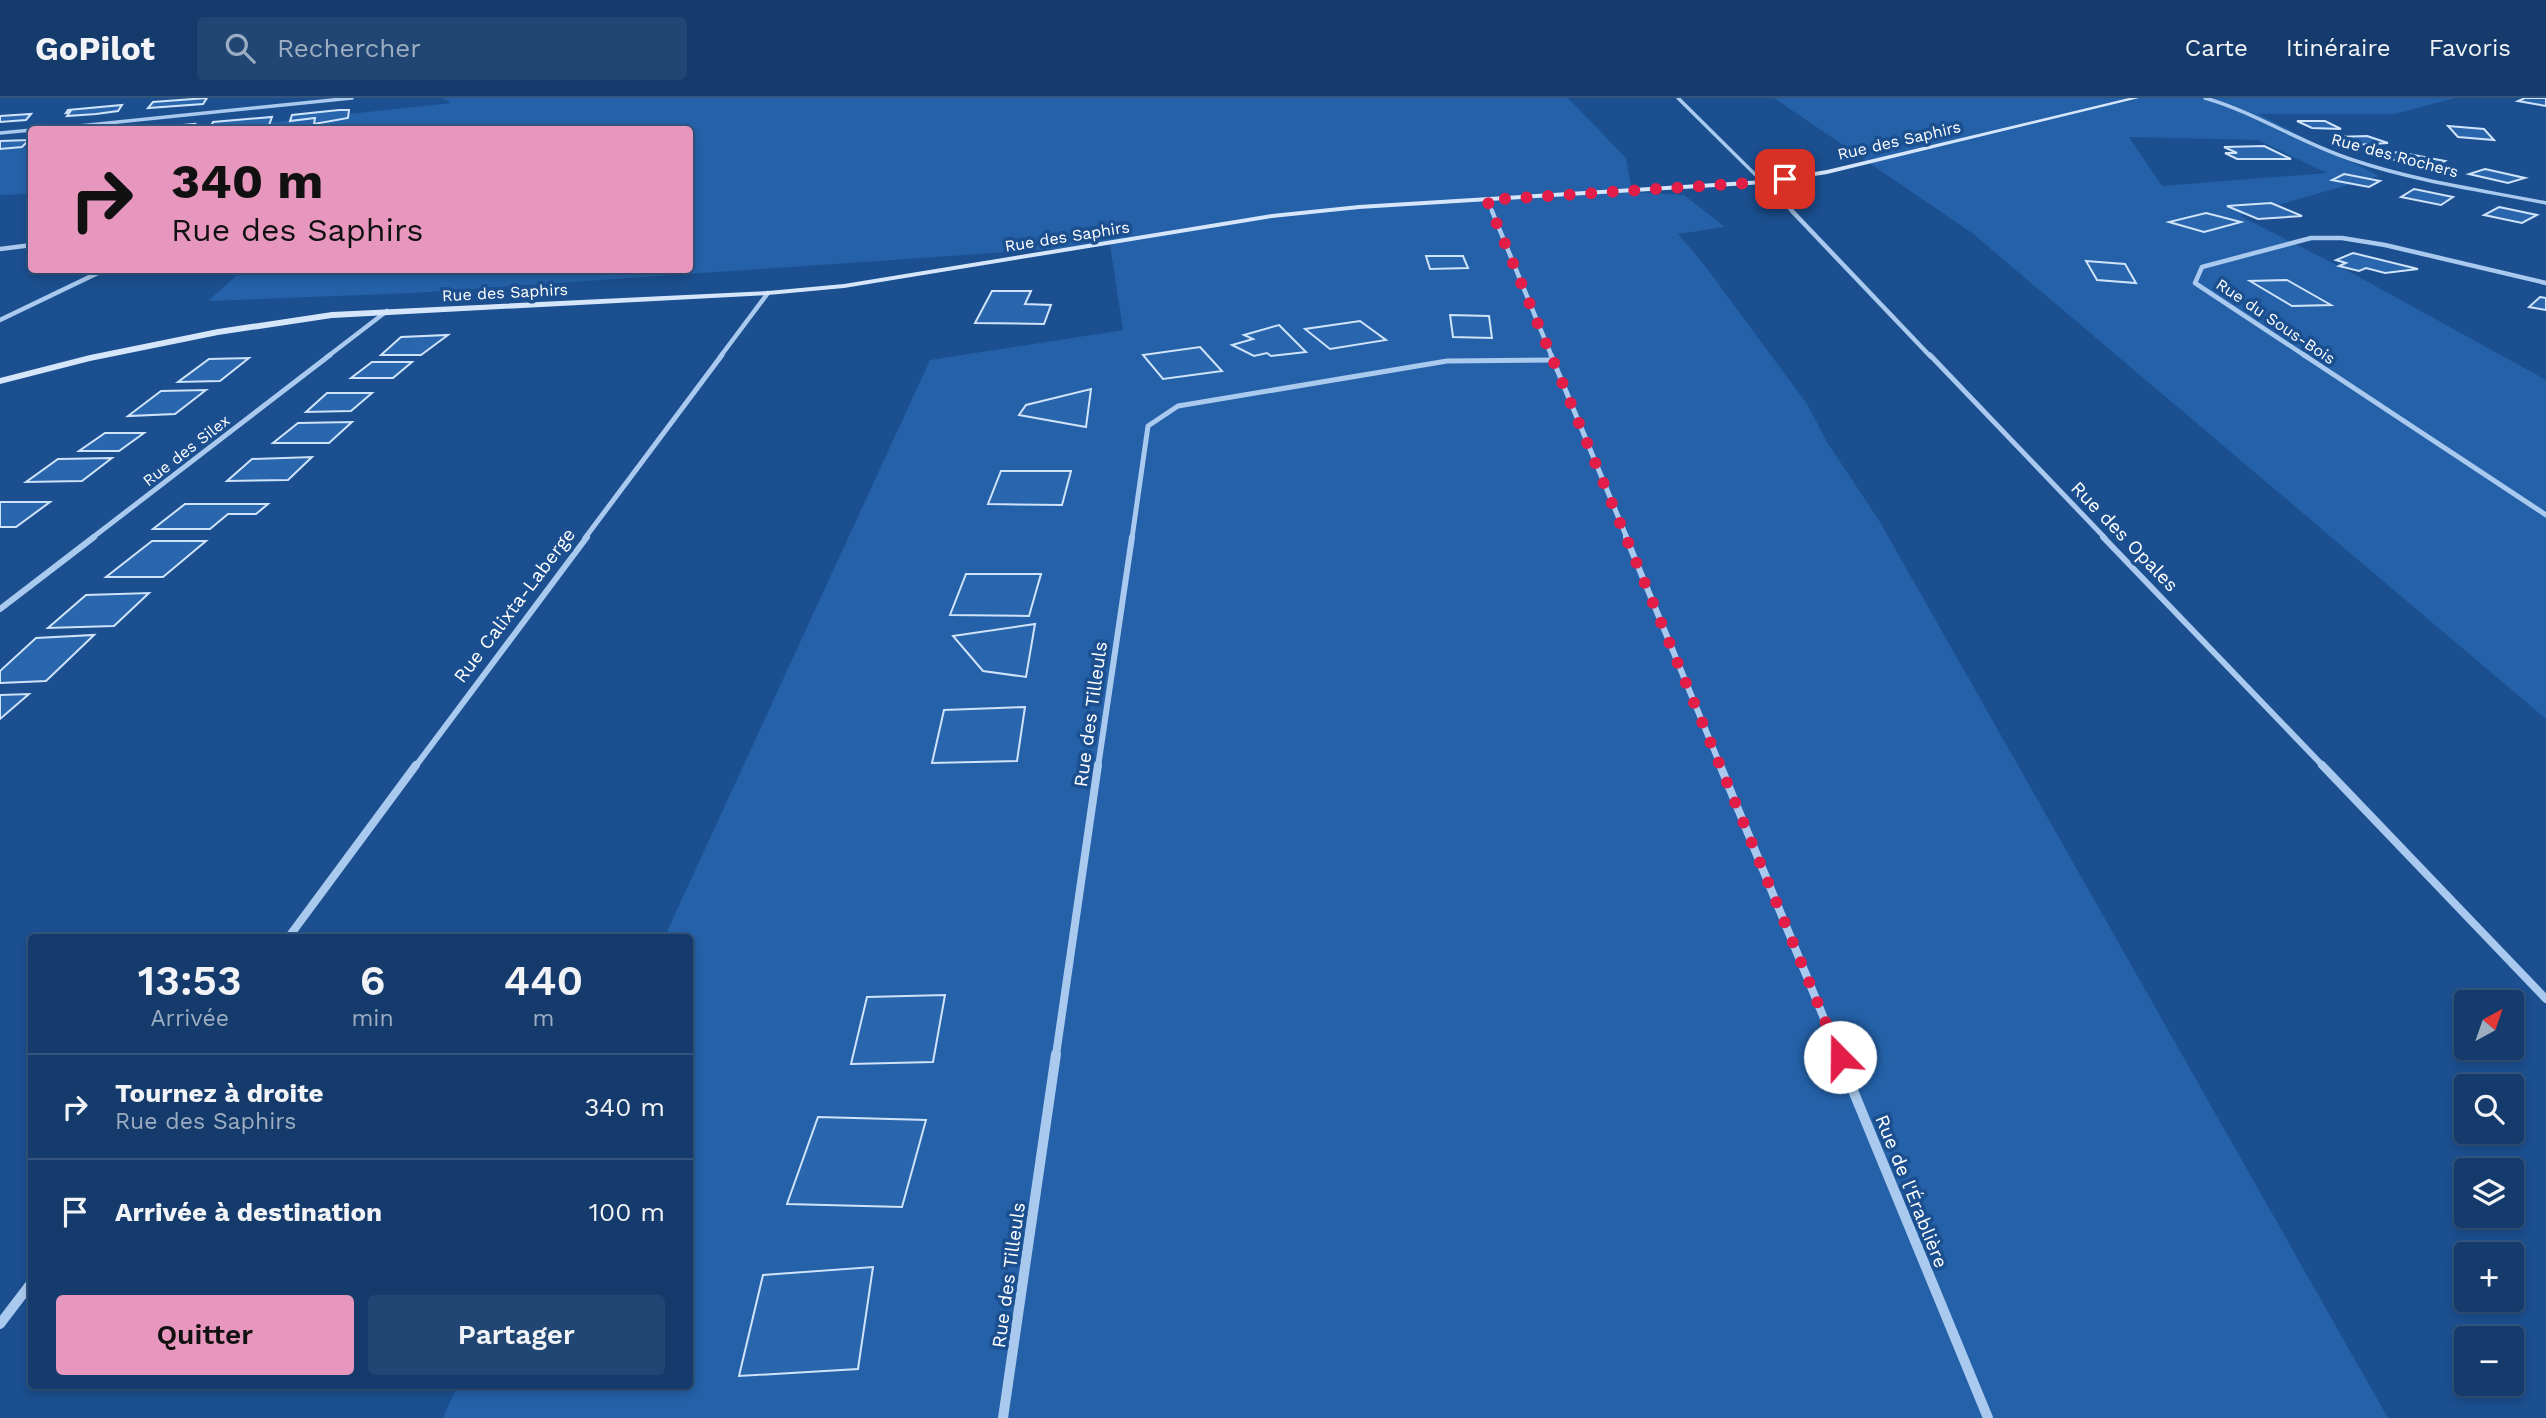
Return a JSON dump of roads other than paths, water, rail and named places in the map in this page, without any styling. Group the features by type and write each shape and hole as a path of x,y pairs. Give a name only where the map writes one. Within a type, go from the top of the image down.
{"street":[{"path":"79,126 352,98"},
{"name":"Rue des Opales","path":"1678,98 1764,182 2546,999"},
{"name":"Rue des Saphirs","path":"0,381 90,358 218,332 332,315 768,293 844,286 1272,216 1359,206 1764,182 1827,172 2136,98"},
{"name":"Rue des Rochers","path":"2205,98 2235,108 2329,152 2380,167 2546,203"},
{"path":"0,133 28,130"},
{"name":"Rue de l'Érablière","path":"1487,200 1988,1418"},
{"name":"Rue du Sous-Bois","path":"2546,283 2385,245 2342,238 2311,238 2202,267 2195,283 2546,515"},
{"path":"0,248 28,245"},
{"path":"0,320 99,273"},
{"name":"Rue Calixta-Laberge","path":"291,934 768,293"},
{"name":"Rue des Silex","path":"0,609 387,312"},
{"name":"Rue des Tilleuls","path":"1003,1418 1147,426 1178,406 1310,382 1447,361 1554,360"},
{"path":"0,1324 28,1287"}]}
